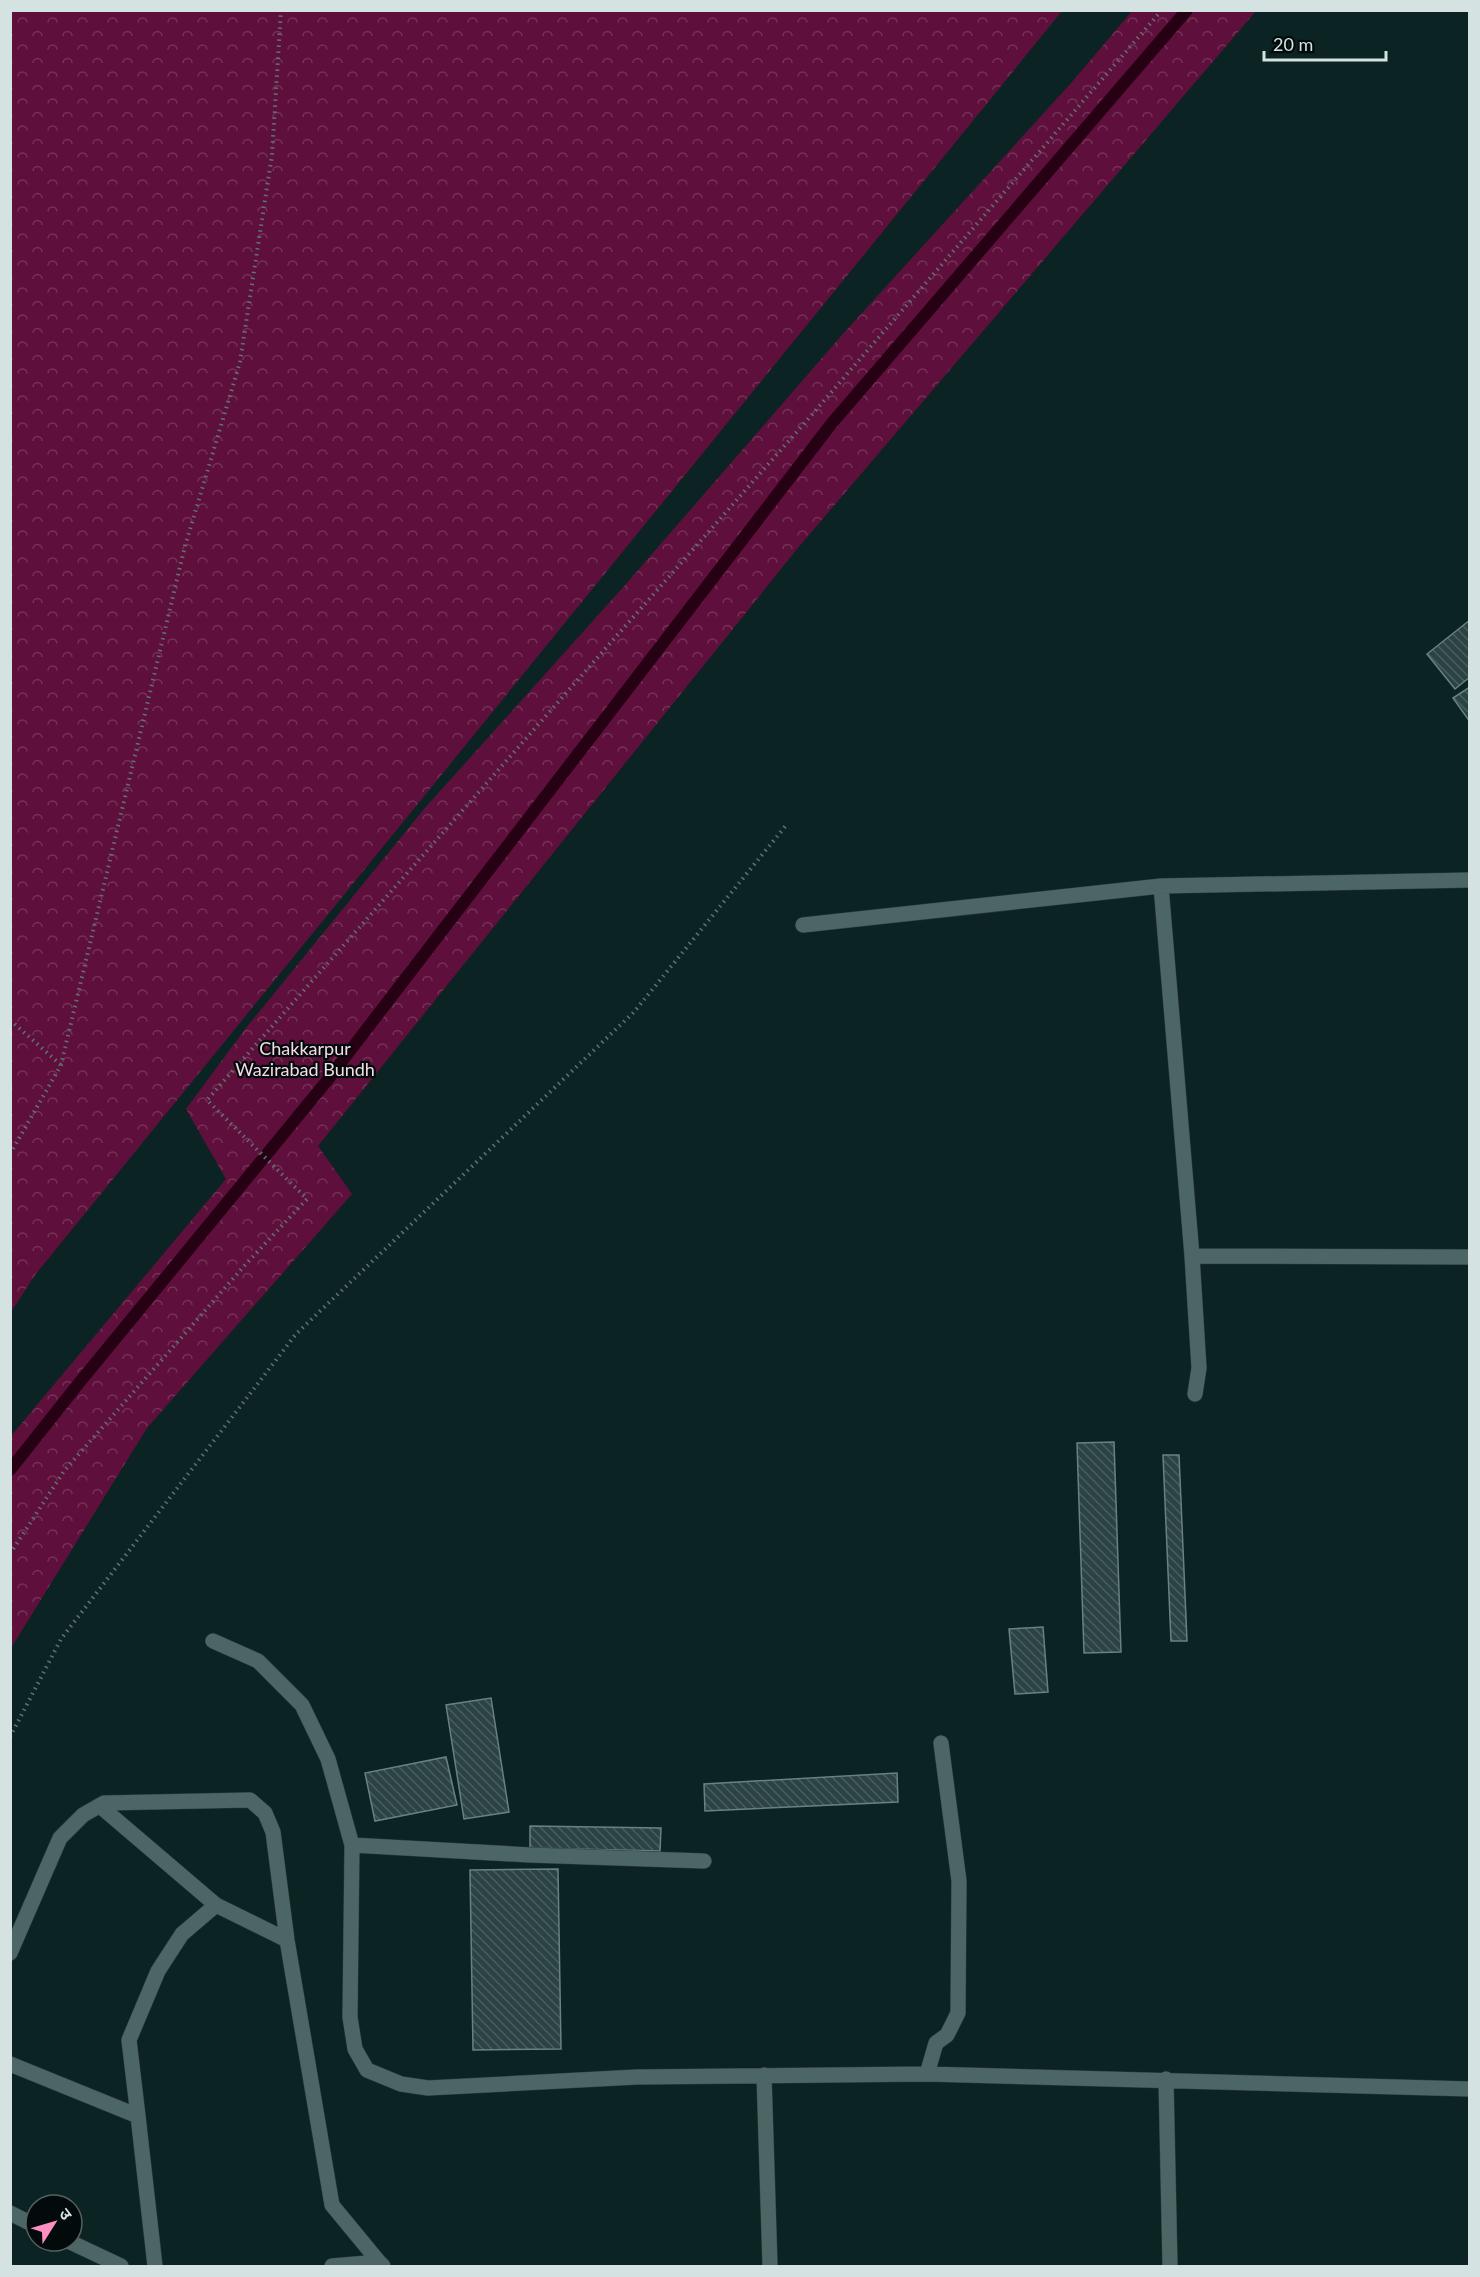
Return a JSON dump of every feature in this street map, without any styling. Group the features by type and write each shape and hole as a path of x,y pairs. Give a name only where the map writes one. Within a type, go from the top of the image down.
{"street":[{"path":"803,926 1161,886 1470,880"},
{"path":"1161,886 1200,1368 1195,1394"},
{"path":"1192,1256 1470,1257"},
{"path":"213,1641 258,1661 302,1705 328,1759 352,1845 350,2017 355,2049 367,2070 401,2084 428,2088 637,2077 927,2074 1470,2089"},
{"path":"927,2074 936,2043 948,2035 958,2013 959,1881 941,1743"},
{"path":"10,1953 60,1838 83,1815 104,1803 250,1800 265,1813 273,1832 287,1940 332,2205 381,2264"},
{"path":"100,1806 216,1905 287,1940"},
{"path":"352,1845 530,1855 704,1861"},
{"path":"155,2266 129,2040 158,1971 182,1934 216,1905"},
{"path":"10,2064 138,2116"},
{"path":"764,2075 770,2266"},
{"path":"1166,2079 1170,2266"},
{"path":"10,2213 24,2220"},
{"path":"84,2249 121,2266"},
{"path":"332,2266 381,2264"}],"path":[{"path":"10,1154 61,1065 185,546 240,362 273,155 280,10"},
{"path":"10,1554 64,1471 246,1264 307,1199 207,1100 778,453 1162,10"},
{"path":"10,1737 61,1639 296,1334 634,1012 788,823"},
{"path":"10,1020 61,1065"}],"green space":[{"path":"11,10 1062,11 35,1275 11,1312"},
{"name":"Chakkarpur Wazirabad Bundh","path":"1132,11 1256,11 797,549 318,1146 352,1194 147,1428 11,1648 11,1436 226,1179 186,1109 246,1028 424,809 626,584 842,335 1072,82"}],"building":[{"path":"1470,620 1470,677 1455,689 1427,654"},
{"path":"1470,687 1470,722 1453,698"},
{"path":"1114,1442 1121,1652 1084,1653 1077,1443"},
{"path":"1163,1455 1179,1455 1187,1641 1171,1641"},
{"path":"1043,1627 1048,1692 1015,1694 1009,1629"},
{"path":"491,1698 509,1812 464,1819 446,1705"},
{"path":"446,1757 457,1805 375,1821 365,1773"},
{"path":"897,1773 898,1802 705,1811 704,1784"},
{"path":"530,1826 661,1828 660,1851 530,1848"},
{"path":"558,1869 561,2049 473,2050 470,1870"}],"waterway":[{"path":"10,1470 326,1082 832,423 1187,10"}]}
